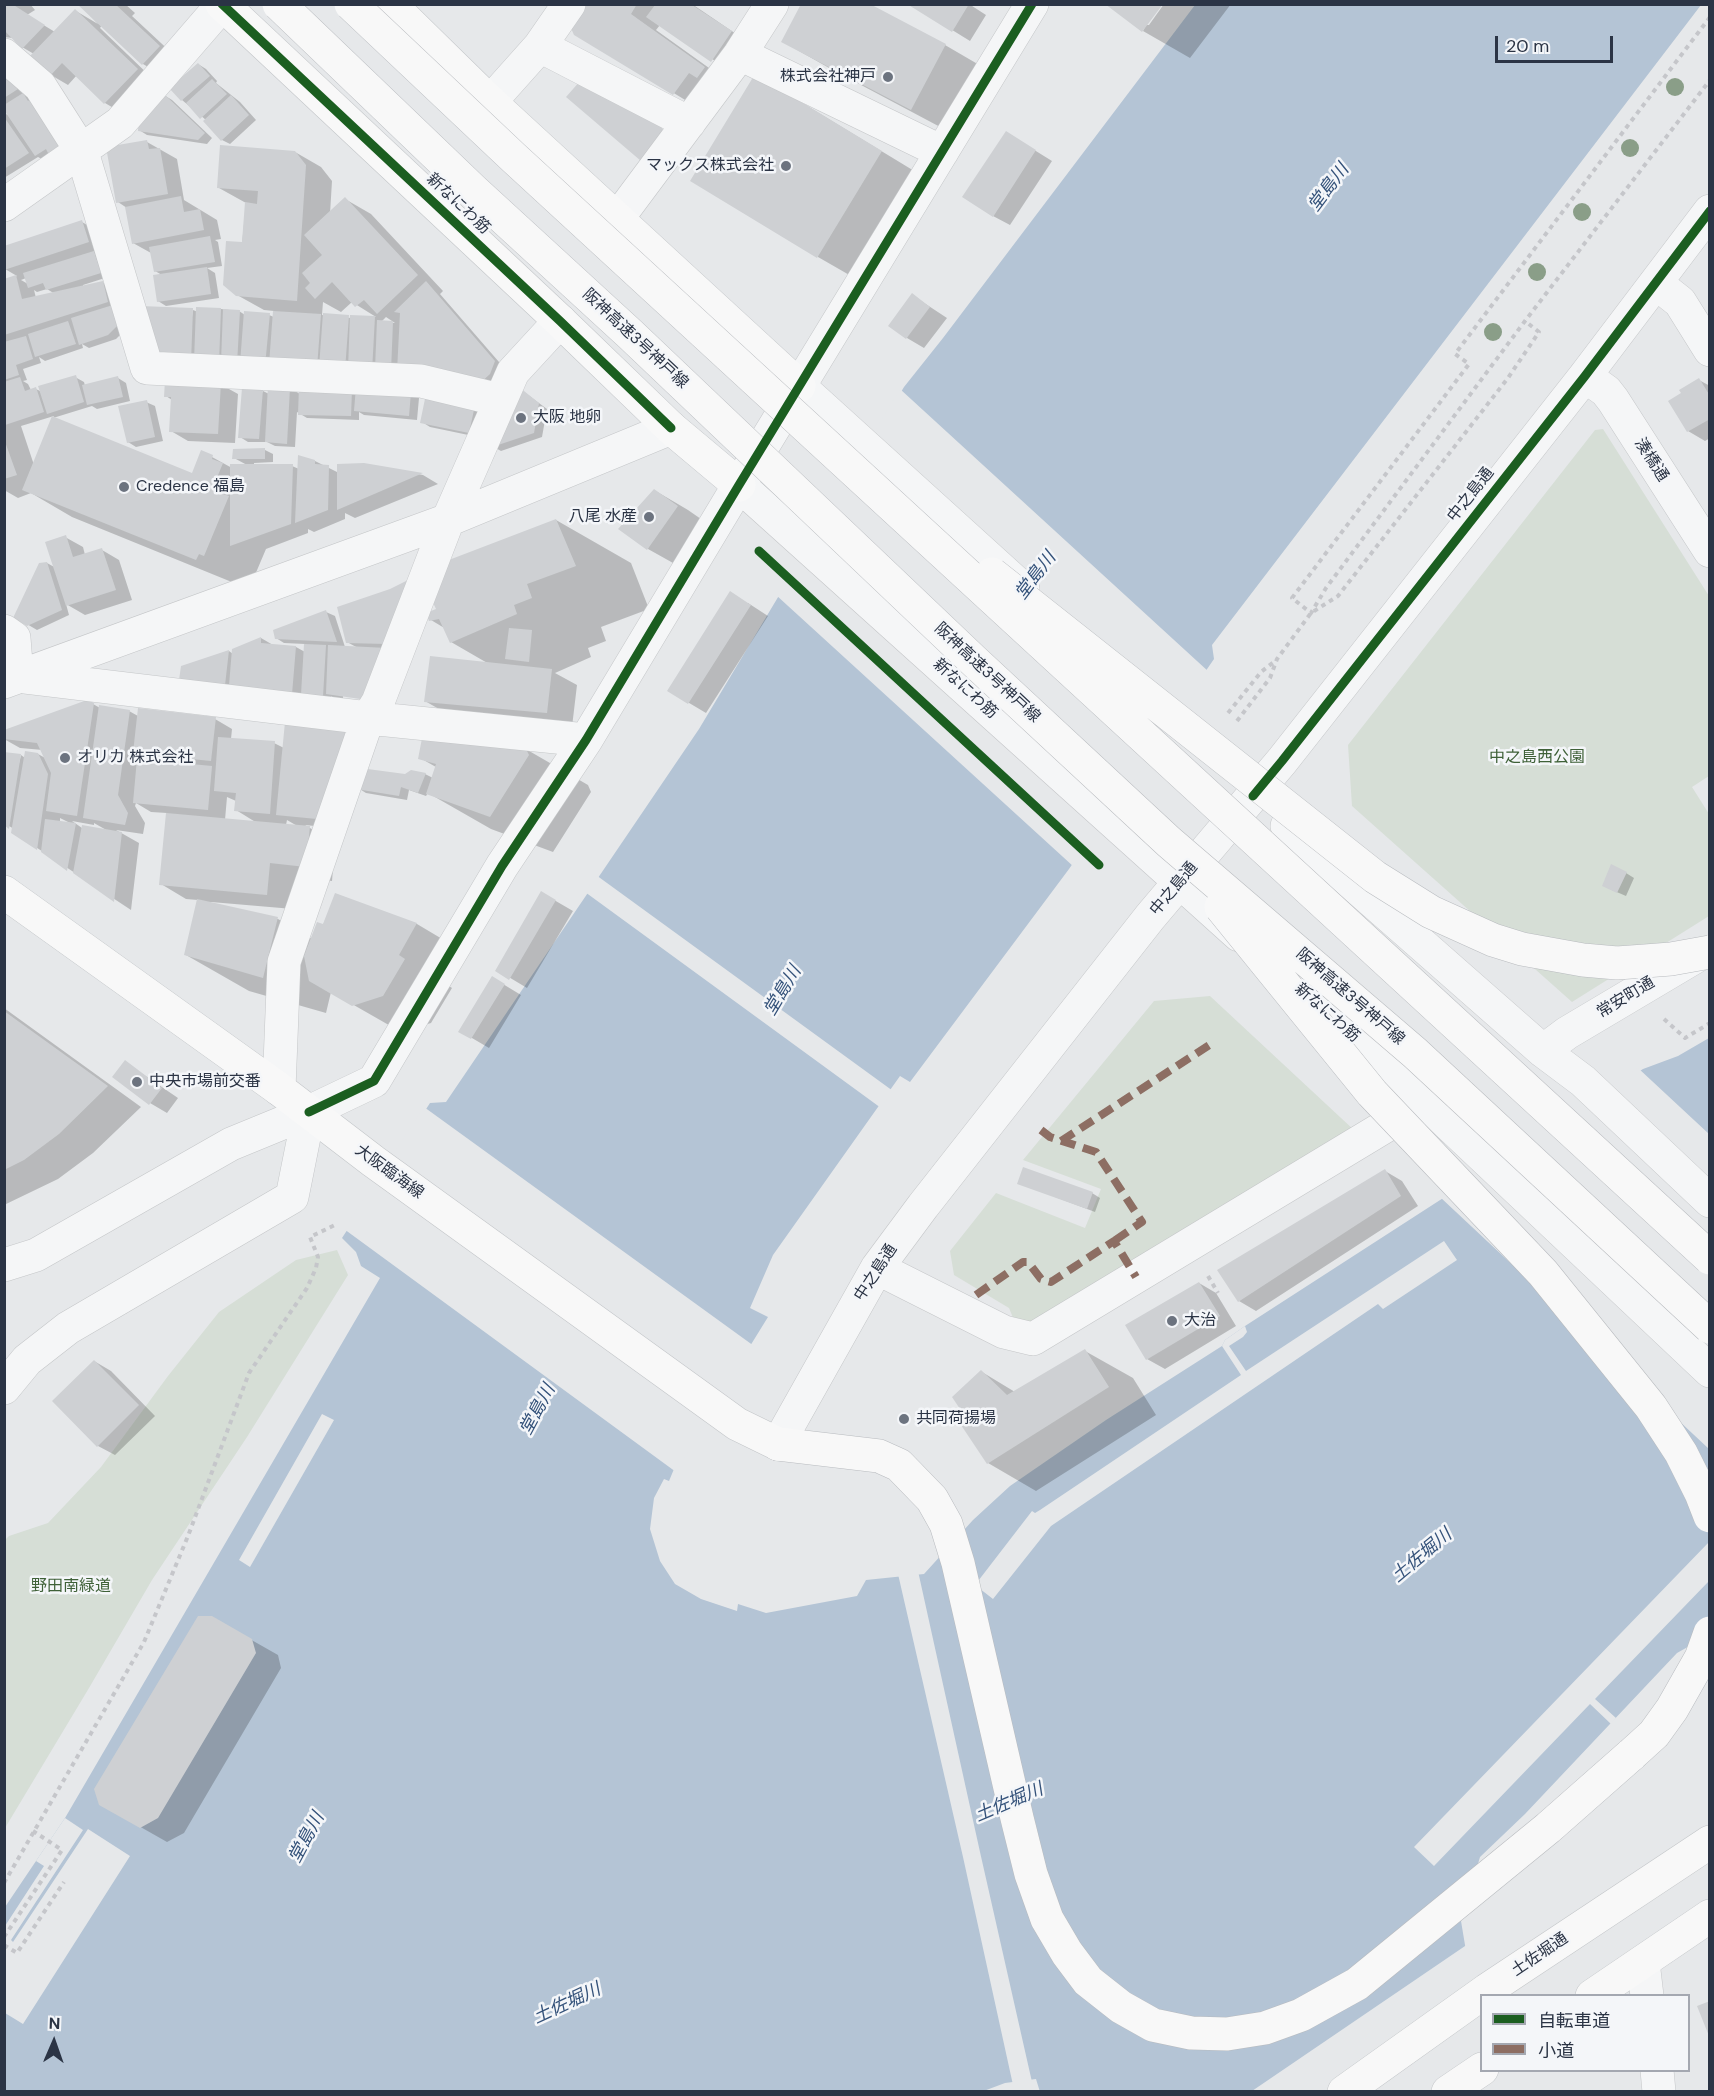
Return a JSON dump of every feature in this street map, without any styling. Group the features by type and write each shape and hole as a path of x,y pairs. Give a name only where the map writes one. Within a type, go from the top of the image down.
{"main road":[{"name":"阪神高速3号神戸線","path":"279,4 473,190 630,334 973,660 1169,842 1415,1053 1710,1328"},
{"path":"351,4 513,158 1710,1258"},
{"path":"390,4 490,102 799,386"},
{"name":"新なにわ筋","path":"222,5 561,321 671,428 739,485"},
{"path":"863,478 1015,591 1375,877 1431,912 1493,940 1522,949 1583,960 1617,963 1671,960 1710,950"},
{"path":"1169,842 1372,1093 1543,1273 1651,1407 1681,1453 1710,1516"},
{"name":"大阪臨海線","path":"4,892 279,1089 373,1161 737,1424 778,1444 879,1456 899,1465 932,1499 946,1524 958,1563 1017,1818 1047,1919 1067,1953 1088,1981 1122,2007 1153,2025 1191,2033 1227,2034 1265,2028 1301,2015 1357,1984 1548,1828 1654,1734 1687,1686 1710,1633"},
{"name":"土佐堀通","path":"1481,1994 1710,1842"},
{"path":"1594,1994 1710,1916"},
{"name":"土佐堀通","path":"1344,2091 1480,1995"},
{"path":"1448,2091 1480,2070"}],"street":[{"path":"490,102 540,46 569,4"},
{"path":"617,219 740,54 772,4"},
{"path":"4,1265 36,1255 231,1144 309,1112 374,1081 502,866 586,740 1032,4"},
{"path":"4,205 120,123 222,5"},
{"path":"540,46 688,123"},
{"path":"740,54 942,152"},
{"path":"4,55 40,86 82,152 147,368 421,381 500,400"},
{"name":"中之島通","path":"778,1444 877,1268 923,1206 1150,917 1282,761 1585,376 1710,211"},
{"path":"1656,282 1680,302 1706,335"},
{"path":"279,1089 284,962 368,717 378,702 448,520 513,372 561,321"},
{"name":"湊橋通","path":"1585,376 1606,392 1612,400 1710,551"},
{"path":"799,386 1191,742 1543,1051 1583,1082 1710,1201"},
{"path":"11,679 448,520 671,428"},
{"name":"新なにわ筋","path":"739,485 1180,883 1388,1066 1710,1371"},
{"path":"4,632 14,638 11,679"},
{"path":"11,679 586,740"},
{"name":"常安町通","path":"1543,1051 1567,1033 1710,950"},
{"path":"877,1268 1004,1332 1033,1339 1389,1125 1427,1105"},
{"path":"4,1388 27,1360 68,1328 292,1197 309,1112"},
{"path":"4,1286 36,1255"},
{"path":"1643,1962 1647,1994"},
{"path":"1657,2072 1659,2091"}],"path":[{"path":"1311,613 1292,598 1469,364 1455,354 1710,17"},
{"path":"1227,714 1261,672 1277,659 1311,613 1326,588 1525,321 1710,80"},
{"path":"1311,613 1338,596 1508,378 1539,332 1525,321"},
{"path":"1236,722 1270,678 1277,659"},
{"path":"1661,1016 1685,1038 1710,1023"},
{"path":"4,1883 144,1641 188,1536 249,1373 307,1288 316,1268 318,1257 310,1237 337,1224"},
{"path":"1202,1268 1218,1293"},
{"path":"4,1937 63,1850 33,1831"},
{"path":"4,1945 17,1953 64,1882"}],"green space":[{"name":"中之島西公園","path":"1603,429 1709,596 1709,776 1692,787 1709,814 1709,916 1572,1002 1352,806 1348,745 1595,430"},
{"path":"1210,996 1355,1131 1034,1323 1014,1320 1009,1308 954,1275 950,1251 996,1193 1085,1228 1101,1189 1023,1160 1154,1001"},
{"name":"野田南緑道","path":"337,1250 348,1275 247,1437 152,1580 5,1828 5,1540 9,1536 48,1523 101,1467 168,1376 219,1312 296,1260"}],"water":[{"path":"1195,5 1701,5 1212,645 1214,659 1069,869 910,1082 900,1076 773,1255 750,1308 768,1317 674,1469 669,1481 664,1479 654,1498 650,1529 660,1561 675,1584 701,1599 737,1611 738,1604 766,1613 857,1596 866,1580 924,1574 973,1520 1010,1486 1106,1420 1222,1346 1225,1340 1245,1326 1643,1069 1678,1056 1709,1038 1709,1635 1677,1653 1525,1814 1480,1857 1461,1921 1480,2035 1480,2072 1483,2072 1490,2091 1040,2092 1036,2079 1005,2083 981,2092 5,2092 5,1907 65,1818 380,1278 361,1266 356,1252 342,1238 430,1103 446,1102 699,729 904,387"}],"pier":[{"path":"900,389 1209,672 1074,867 776,595"},
{"path":"596,875 893,1091 881,1108 585,892"},
{"path":"1638,1068 1709,1134 1709,1449 1440,1197"},
{"path":"424,1107 754,1346 676,1472 344,1229"},
{"path":"1444,1241 1457,1260 1383,1309 1378,1304 1051,1526 993,1599 975,1585 1032,1511 1035,1513 1040,1510 1241,1375 1222,1346 1225,1340 1245,1326 1247,1332 1243,1337 1229,1346 1246,1371"},
{"path":"322,1414 334,1420 250,1567 239,1560"},
{"path":"1709,1542 1709,1581 1595,1699 1616,1718 1611,1724 1590,1704 1434,1866 1414,1847"},
{"path":"918,1571 1032,2082 1013,2085 898,1574"},
{"path":"65,1818 83,1830 11,1940 13,1942 88,1829 130,1856 23,2024 5,2013 5,1926 44,1866 36,1861"},
{"path":"1468,1944 1480,2012 1480,2072 1490,2072 1493,2092 1252,2091"}],"building":[{"path":"4,4 12,4 45,25 22,49 4,30"},
{"path":"77,4 115,4 160,46 142,65"},
{"path":"583,4 637,4 631,14 705,67 697,78 689,73 673,95 574,35 570,26"},
{"name":"株式会社神戸","path":"801,4 870,4 946,44 911,110 781,42"},
{"path":"907,4 969,4 952,32"},
{"path":"1105,4 1163,4 1142,32"},
{"path":"655,5 692,5 732,31 711,62 646,17"},
{"path":"75,9 138,69 104,104 62,63 50,76 29,57"},
{"path":"198,63 210,76 181,101 169,88"},
{"path":"4,69 18,89 4,98"},
{"path":"588,72 663,117 662,137 641,161 566,97"},
{"name":"マックス株式会社","path":"755,74 882,151 817,258 690,181"},
{"path":"212,79 227,94 200,119 186,103"},
{"path":"23,93 28,101 35,96 69,143 49,155 46,149 35,156 4,110 4,105"},
{"path":"164,94 205,133 198,140 138,131 139,116"},
{"path":"231,95 249,115 221,141 203,121"},
{"path":"4,117 29,153 4,169"},
{"path":"1006,131 1036,150 993,217 962,197"},
{"path":"147,140 149,149 160,148 168,194 116,203 106,147"},
{"path":"220,145 295,151 306,165 297,301 236,296 223,285 226,241 242,242 245,202 257,204 258,191 217,188"},
{"path":"181,196 184,212 200,209 204,230 132,244 125,207"},
{"path":"345,197 418,275 377,314 364,300 355,307 332,282 315,299 305,288 310,283 302,273 322,255 304,235"},
{"path":"82,220 89,242 4,270 4,246"},
{"path":"210,236 215,262 154,272 149,247"},
{"path":"94,251 101,273 46,290 43,283 28,288 23,273"},
{"path":"207,267 211,294 157,302 153,275"},
{"path":"16,275 22,299 103,281 108,302 4,335 4,279"},
{"path":"426,281 495,361 490,374 478,385 397,372 400,313 394,312"},
{"path":"912,293 930,307 906,339 888,326"},
{"path":"113,305 120,323 108,335 79,345 71,318"},
{"path":"140,306 193,308 191,362 165,361 151,348"},
{"path":"196,307 221,308 219,363 194,362"},
{"path":"223,309 240,310 237,364 221,363"},
{"path":"244,311 270,313 265,366 240,364"},
{"path":"273,311 321,314 317,368 269,365"},
{"path":"323,313 349,315 345,370 319,368"},
{"path":"350,315 375,316 372,371 348,370"},
{"path":"377,320 393,321 391,371 375,370"},
{"path":"68,321 76,344 35,357 28,334"},
{"path":"26,336 33,359 16,365 19,375 4,380 4,342"},
{"path":"76,375 84,402 47,414 38,386"},
{"path":"118,376 123,397 87,405 82,385"},
{"path":"20,377 25,391 36,387 44,412 5,425 4,382"},
{"path":"1699,378 1710,396 1710,419 1687,432 1668,401 1681,393 1679,390"},
{"path":"165,380 221,382 218,434 169,432 171,397 164,397"},
{"path":"268,385 290,387 287,444 265,442"},
{"path":"299,387 352,389 351,416 298,415"},
{"path":"356,387 411,392 409,416 354,411"},
{"name":"大阪 地卵","path":"519,387 539,403 534,433 492,447"},
{"path":"242,388 263,389 259,439 238,438"},
{"path":"426,394 475,405 469,433 420,423"},
{"path":"147,400 155,437 127,443 118,406"},
{"name":"Credence 福島","path":"52,416 192,473 201,450 213,455 212,459 223,463 216,480 227,484 223,494 229,496 204,556 199,554 196,560 22,490"},
{"path":"4,439 17,475 4,479"},
{"path":"265,448 265,459 232,459 233,449"},
{"path":"298,455 315,460 315,464 329,465 328,510 295,523"},
{"path":"364,463 423,473 337,510 337,464"},
{"path":"230,464 293,464 291,524 230,546"},
{"name":"八尾 水産","path":"654,489 678,506 647,550 618,529"},
{"path":"556,519 576,566 527,584 532,598 514,605 517,614 450,643 439,619 429,621 426,613 436,609 429,594 441,563"},
{"path":"66,535 73,557 102,548 116,590 66,606 45,542"},
{"path":"47,562 62,610 27,626 13,618 39,563"},
{"path":"410,579 388,644 346,643 337,607 390,589"},
{"path":"730,591 751,605 688,704 667,691"},
{"path":"326,610 337,642 275,639 273,630"},
{"path":"509,628 532,630 529,662 505,659"},
{"path":"261,637 261,643 296,646 292,694 229,686 232,649"},
{"path":"304,644 326,645 323,696 301,695"},
{"path":"328,645 386,648 367,700 326,694"},
{"path":"229,650 225,685 179,680 181,666"},
{"path":"430,656 552,669 547,713 424,702"},
{"name":"オリカ 株式会社","path":"87,700 94,703 77,816 46,811 51,773 37,743 4,739 4,730"},
{"path":"99,705 130,710 118,795 128,813 125,825 83,818"},
{"path":"138,708 216,717 211,761 133,753"},
{"path":"285,722 345,728 348,737 317,819 276,815"},
{"path":"423,733 525,747 529,755 490,817 426,794 436,764 418,759"},
{"path":"218,737 275,741 270,814 234,811 236,793 214,791"},
{"path":"25,751 38,753 48,774 37,850 11,833"},
{"path":"4,752 21,754 9,829 4,825"},
{"path":"137,759 212,766 208,810 133,803"},
{"path":"360,768 405,774 411,770 426,773 418,793 401,787 399,796 356,789"},
{"path":"166,813 310,826 306,867 270,863 267,895 159,885"},
{"path":"45,819 76,823 67,871 41,852"},
{"path":"82,825 122,832 114,902 73,873"},
{"path":"1611,864 1627,872 1617,893 1602,886"},
{"path":"541,891 556,900 509,980 495,971"},
{"path":"335,893 417,923 399,955 405,959 383,996 352,1006 309,981 304,956 317,922 323,924"},
{"path":"197,899 278,917 263,978 184,955"},
{"path":"492,976 505,984 471,1039 458,1032"},
{"path":"4,1011 108,1086 59,1134 24,1160 4,1170"},
{"name":"中央市場前交番","path":"125,1060 162,1088 149,1105 112,1077"},
{"path":"1023,1167 1093,1192 1087,1209 1017,1184"},
{"path":"1385,1169 1401,1196 1238,1302 1217,1270"},
{"path":"1199,1282 1220,1316 1146,1360 1125,1325"},
{"path":"1085,1349 1109,1387 987,1464 961,1425 968,1421 952,1397 981,1370 1007,1395"},
{"path":"94,1360 139,1405 97,1447 52,1401"},
{"path":"198,1616 212,1616 252,1639 256,1653 158,1818 140,1828 99,1805 94,1789"},
{"path":"1710,2001 1710,2036 1709,2036 1697,2006"}],"marked path":[{"path":"1061,1141 1211,1044"},
{"path":"1041,1130 1050,1137 1096,1152 1142,1222 1114,1241"},
{"path":"976,1295 1023,1262 1028,1262 1041,1279 1051,1282 1114,1241 1136,1277"}],"cycle path":[{"path":"222,4 671,428"},
{"path":"309,1112 374,1081 502,866 586,740 1032,4"},
{"path":"1253,796 1585,376 1710,211"},
{"path":"759,551 1099,865"}],"place":[{"name":"株式会社神戸","path":"888,77"},
{"name":"マックス株式会社","path":"786,166"},
{"name":"大阪 地卵","path":"521,418"},
{"name":"Credence 福島","path":"124,487"},
{"name":"八尾 水産","path":"649,517"},
{"name":"オリカ 株式会社","path":"65,758"},
{"name":"中央市場前交番","path":"137,1082"},
{"name":"大治","path":"1172,1321"},
{"name":"共同荷揚場","path":"904,1419"}],"water label":[{"name":"堂島川","path":"1329,188"},
{"name":"堂島川","path":"1036,576"},
{"name":"堂島川","path":"783,991"},
{"name":"堂島川","path":"538,1410"},
{"name":"土佐堀川","path":"1422,1556"},
{"name":"土佐堀川","path":"1009,1803"},
{"name":"堂島川","path":"307,1838"},
{"name":"土佐堀川","path":"567,2004"}]}
